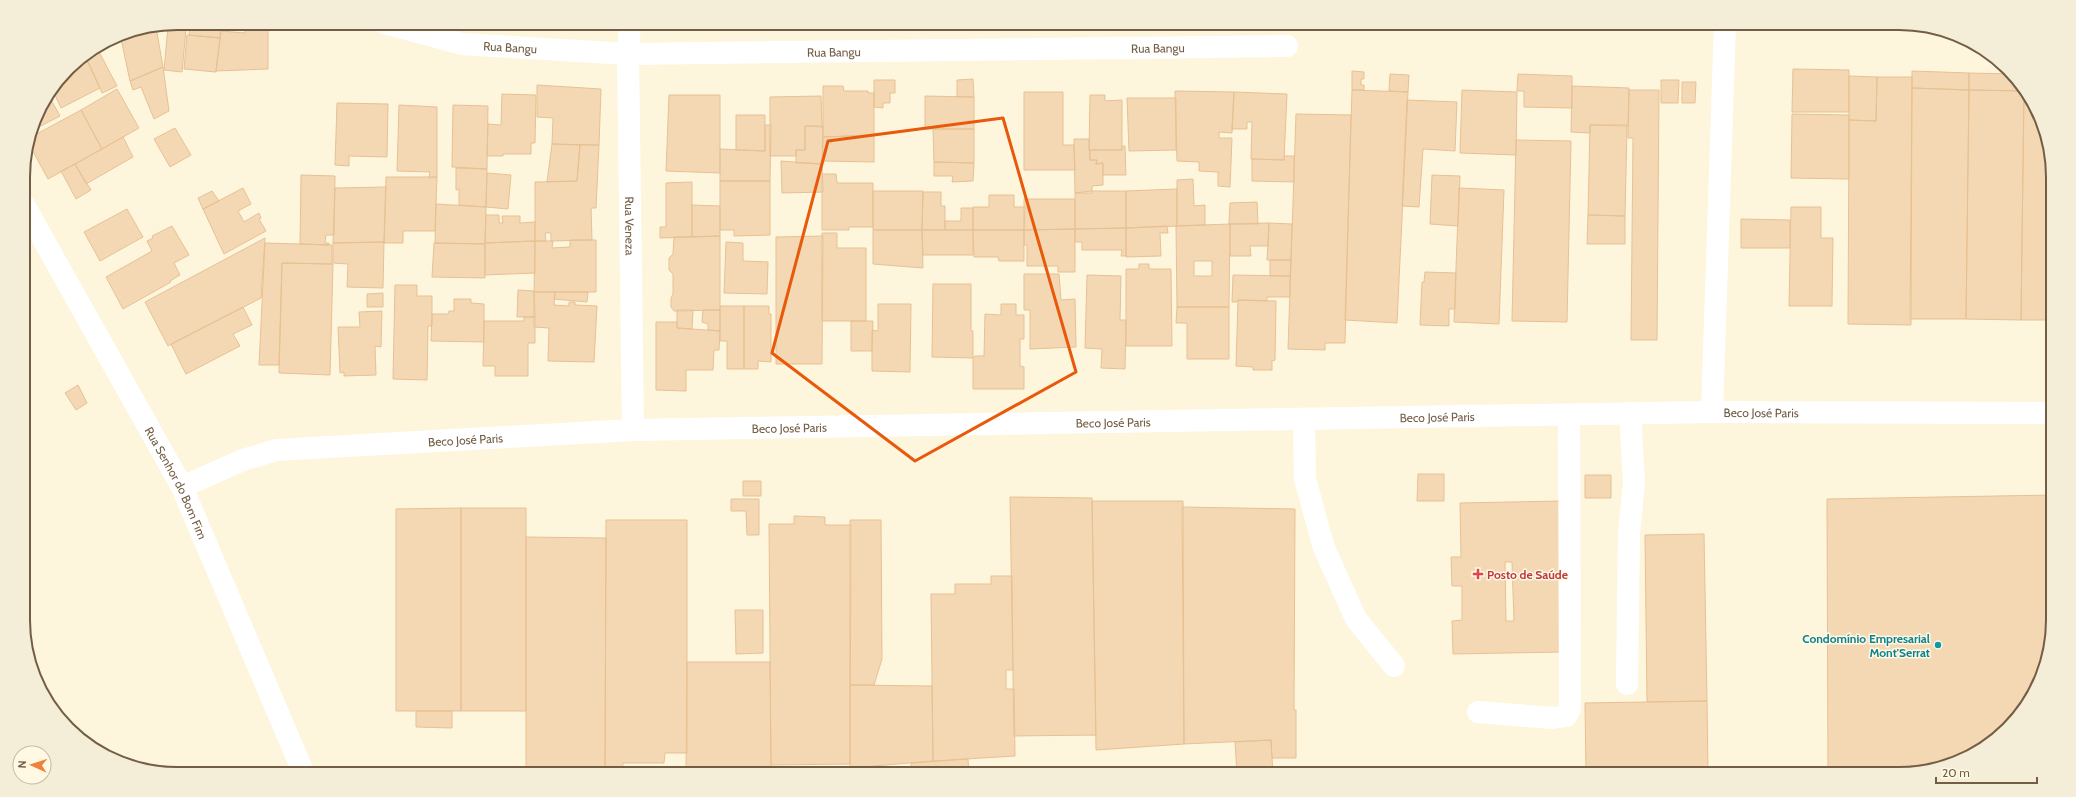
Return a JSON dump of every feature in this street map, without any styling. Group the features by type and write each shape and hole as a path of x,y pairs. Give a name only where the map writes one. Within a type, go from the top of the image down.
{"street":[{"name":"Rua Bangu","path":"410,30 462,44 628,54 1287,46"},
{"name":"Rua Veneza","path":"630,30 628,54 633,430"},
{"path":"1712,412 1725,30"},
{"name":"Rua Senhor do Bom Fim","path":"30,216 182,487 301,767"},
{"name":"Beco José Paris","path":"182,487 243,460 276,450 633,430 1712,412 2046,413"},
{"path":"1627,684 1629,533 1634,483 1630,414"},
{"path":"1478,712 1552,718 1566,716 1570,709 1569,415"},
{"path":"1304,419 1305,479 1324,548 1356,619 1394,666"}],"highlighted area":[{"path":"1003,118 1076,372 915,461 772,353 828,141"}],"building":[{"path":"168,30 186,30 182,72 164,70"},
{"path":"189,30 221,30 220,38 189,35"},
{"path":"245,30 268,30 268,69 216,71 221,31 245,33"},
{"path":"157,31 163,67 130,81 121,41"},
{"path":"187,35 220,38 216,72 184,69"},
{"path":"100,53 117,86 102,93 88,62 86,62 88,60"},
{"path":"86,62 88,62 100,88 61,108 55,96 73,73"},
{"path":"163,67 169,111 154,119 141,87 133,90 130,81"},
{"path":"1793,69 1849,70 1849,112 1792,112"},
{"path":"1352,71 1364,72 1364,79 1361,79 1361,85 1364,85 1364,90 1352,90"},
{"path":"1912,71 1969,73 1969,90 1912,88"},
{"path":"1969,73 2004,74 2018,91 1969,90"},
{"path":"1390,74 1409,75 1408,92 1389,91"},
{"path":"1518,74 1572,76 1572,108 1524,107 1524,91 1517,91"},
{"path":"1849,76 1877,77 1876,121 1849,120"},
{"path":"1877,77 1912,77 1911,325 1848,324 1849,120 1876,121"},
{"path":"973,79 974,97 957,97 957,80"},
{"path":"874,80 895,80 895,93 890,93 890,103 883,103 883,108 874,107"},
{"path":"1661,80 1679,80 1678,103 1661,103"},
{"path":"1682,82 1696,82 1695,103 1682,103"},
{"path":"537,85 601,89 599,145 552,144 553,118 537,117"},
{"path":"823,86 843,86 844,91 868,91 868,93 874,93 874,135 823,137"},
{"path":"1572,86 1629,88 1628,126 1590,125 1590,133 1571,132"},
{"path":"1912,88 1969,90 1966,319 1910,319"},
{"path":"117,89 139,128 102,149 81,110"},
{"path":"1352,90 1408,92 1397,323 1345,320"},
{"path":"1462,90 1517,92 1516,155 1460,153"},
{"path":"1629,90 1659,90 1657,340 1631,340 1633,138 1628,138"},
{"path":"1969,90 2018,91 2024,101 2021,320 1966,319"},
{"path":"1175,91 1234,92 1232,133 1219,132 1219,138 1232,138 1230,187 1218,186 1218,172 1199,171 1199,162 1177,161"},
{"path":"1024,92 1063,92 1063,145 1074,145 1075,170 1024,170"},
{"path":"1234,92 1287,94 1284,160 1251,159 1252,122 1247,122 1247,129 1232,129"},
{"path":"502,94 536,95 535,143 531,143 531,154 503,154 503,156 487,156 488,124 501,125"},
{"path":"669,95 720,95 720,173 666,171"},
{"path":"1090,95 1105,95 1105,101 1122,100 1122,150 1089,150"},
{"path":"821,96 822,127 805,126 805,150 796,150 796,156 770,156 770,97"},
{"path":"925,96 974,97 974,129 925,129"},
{"path":"1127,98 1176,98 1176,150 1129,151"},
{"path":"1407,100 1457,102 1455,151 1423,149 1419,207 1402,206"},
{"path":"52,101 60,116 39,127 45,112"},
{"path":"2024,101 2035,121 2045,158 2046,320 2021,320"},
{"path":"337,103 388,104 387,157 349,156 349,166 335,165"},
{"path":"399,105 437,107 437,177 429,178 430,172 397,171"},
{"path":"453,105 488,106 487,169 452,167"},
{"path":"81,110 102,149 48,179 33,151 37,134"},
{"path":"1296,114 1351,115 1345,343 1325,343 1325,350 1288,349"},
{"path":"1792,114 1849,115 1849,179 1791,178"},
{"path":"736,115 765,115 765,151 736,150"},
{"path":"765,125 771,125 770,181 720,181 720,149 765,151"},
{"path":"1590,125 1627,125 1625,216 1588,215"},
{"path":"805,126 823,126 822,164 796,163 796,150 805,150"},
{"path":"175,128 191,155 170,167 154,139"},
{"path":"933,129 974,129 974,163 934,162"},
{"path":"874,135 874,162 823,161 823,137"},
{"path":"123,137 133,157 86,184 75,164"},
{"path":"1074,139 1089,139 1090,160 1097,160 1096,164 1103,163 1103,185 1092,186 1092,193 1075,193"},
{"path":"1516,140 1571,141 1567,322 1512,321"},
{"path":"552,144 580,145 577,181 547,182"},
{"path":"580,145 599,145 596,208 591,208 592,240 551,241 551,233 545,233 546,241 535,241 535,182 577,181"},
{"path":"1123,146 1125,146 1126,175 1103,175 1103,163 1096,164 1097,160 1090,160 1090,150 1122,150"},
{"path":"1284,156 1294,156 1294,182 1252,181 1252,159 1284,160"},
{"path":"781,161 822,164 823,192 782,193"},
{"path":"934,162 974,163 973,181 952,182 953,176 934,176"},
{"path":"75,164 91,190 76,199 61,171"},
{"path":"456,168 487,169 486,207 459,205 459,189 456,190"},
{"path":"487,173 511,175 508,209 486,207"},
{"path":"822,174 836,174 837,183 873,183 873,227 849,227 849,230 822,230"},
{"path":"301,175 335,176 334,235 326,235 325,243 329,243 329,245 300,244"},
{"path":"1432,175 1460,176 1458,226 1430,224"},
{"path":"386,177 437,177 435,231 403,231 403,243 384,243"},
{"path":"1193,179 1194,206 1205,205 1205,225 1177,226 1177,180"},
{"path":"720,181 770,181 770,235 734,236 734,230 720,230"},
{"path":"692,182 692,237 660,238 660,227 666,227 666,183"},
{"path":"386,187 384,242 333,243 335,188"},
{"path":"243,188 251,204 238,211 244,222 259,213 261,218 259,219 266,231 224,254 203,209"},
{"path":"1459,188 1504,190 1499,324 1454,322"},
{"path":"1177,189 1177,226 1126,228 1126,191"},
{"path":"212,191 219,201 203,209 198,198"},
{"path":"873,191 923,191 922,230 873,230"},
{"path":"1092,191 1126,191 1126,228 1075,229 1075,193"},
{"path":"923,192 941,192 941,206 945,206 945,230 922,230"},
{"path":"989,195 1014,195 1014,207 1025,207 1024,230 973,230 973,207 989,207"},
{"path":"1024,199 1075,199 1075,229 1024,230"},
{"path":"1257,202 1258,224 1229,224 1230,203"},
{"path":"436,204 486,207 485,244 435,243"},
{"path":"692,205 720,206 720,236 692,237"},
{"path":"1791,207 1821,207 1821,238 1833,238 1832,306 1789,306"},
{"path":"961,208 973,208 973,230 945,230 945,221 961,221"},
{"path":"127,209 143,237 100,261 84,232"},
{"path":"486,215 499,215 499,223 503,223 502,216 520,216 520,223 535,222 535,241 485,243"},
{"path":"1588,215 1625,216 1625,244 1587,244"},
{"path":"1741,219 1790,220 1790,248 1741,248"},
{"path":"1269,223 1292,224 1291,260 1267,260"},
{"path":"1269,223 1268,246 1250,246 1251,256 1230,256 1230,224"},
{"path":"1230,224 1229,307 1177,307 1176,226","holes":["1194,261 1212,261 1212,276 1194,276"]},
{"path":"172,226 189,255 174,263 180,275 170,281 171,282 123,309 106,277 152,251 147,241 153,238 152,236"},
{"path":"1167,226 1168,233 1160,233 1161,256 1126,257 1126,228"},
{"path":"1126,228 1126,256 1121,256 1122,250 1082,250 1082,242 1075,242 1075,229"},
{"path":"1075,229 1075,272 1058,272 1058,266 1027,266 1027,245 1024,245 1024,230"},
{"path":"873,230 922,230 923,268 873,264"},
{"path":"922,230 973,230 973,255 923,255"},
{"path":"973,230 1024,230 1024,261 999,261 998,257 974,257"},
{"path":"822,233 837,233 837,248 866,248 866,321 822,321"},
{"path":"720,236 720,310 674,311 671,307 671,298 673,294 673,274 669,270 669,258 673,254 674,237"},
{"path":"823,236 822,364 776,364 776,237"},
{"path":"265,238 261,298 168,346 145,302"},
{"path":"570,240 596,240 596,292 534,292 535,241 553,241 552,248 570,247"},
{"path":"535,241 535,273 485,275 485,243"},
{"path":"384,242 383,288 347,287 348,264 333,263 333,243"},
{"path":"726,242 743,243 743,261 768,262 767,294 724,293"},
{"path":"265,243 332,245 332,264 282,263 279,365 259,365"},
{"path":"434,243 485,244 485,278 432,277"},
{"path":"1270,260 1291,260 1290,276 1270,276"},
{"path":"282,263 333,264 330,375 279,373"},
{"path":"1139,264 1149,264 1149,269 1171,269 1172,346 1126,346 1126,269 1139,269"},
{"path":"1425,272 1456,273 1455,309 1449,309 1449,326 1420,325 1422,282 1424,282"},
{"path":"1024,274 1059,274 1061,300 1075,299 1076,347 1030,349 1030,310 1024,310"},
{"path":"1087,275 1121,276 1120,320 1126,320 1125,369 1101,368 1102,349 1085,348"},
{"path":"1233,275 1290,276 1290,297 1267,297 1267,301 1238,300 1237,302 1232,302"},
{"path":"933,284 971,284 971,331 973,331 973,358 932,357"},
{"path":"395,285 417,285 417,296 432,296 432,326 428,326 427,380 393,379"},
{"path":"518,290 534,291 535,317 517,317"},
{"path":"534,292 555,292 554,305 569,306 569,302 575,302 575,305 597,306 594,362 548,361 549,328 534,327"},
{"path":"555,292 588,292 587,302 554,299"},
{"path":"383,293 383,307 367,307 367,294"},
{"path":"454,299 471,299 471,303 484,304 484,342 431,341 432,314 448,314 449,311 454,311"},
{"path":"1238,300 1276,301 1275,360 1272,361 1272,370 1253,370 1253,367 1236,366"},
{"path":"878,304 911,304 910,372 872,371 872,330 878,331"},
{"path":"1001,304 1016,304 1016,315 1024,315 1024,339 1020,339 1020,366 1024,367 1024,389 973,389 973,359 975,356 984,356 985,314 1001,315"},
{"path":"720,306 744,306 744,369 727,369 727,341 720,341"},
{"path":"744,306 769,306 769,314 771,314 771,362 758,361 758,369 744,369"},
{"path":"243,307 252,325 233,334 240,346 186,374 171,344"},
{"path":"1177,307 1229,307 1229,359 1187,359 1187,323 1176,323"},
{"path":"677,310 693,310 692,329 677,328"},
{"path":"703,310 720,310 720,331 708,330 708,324 702,322"},
{"path":"382,311 381,347 375,346 376,375 344,376 344,372 340,373 338,327 360,327 359,312"},
{"path":"524,317 535,317 535,343 528,343 528,376 495,376 495,366 483,366 484,321 524,321"},
{"path":"851,321 873,321 872,351 851,351"},
{"path":"656,322 677,322 677,328 720,331 719,350 714,350 713,370 686,370 686,391 656,390"},
{"path":"78,385 87,403 76,410 65,393"},
{"path":"1418,474 1444,474 1444,501 1417,501"},
{"path":"1585,475 1611,475 1611,498 1585,498"},
{"path":"743,481 761,481 761,496 743,496"},
{"name":"Condomínio Empresarial Mont'Serrat","path":"2046,495 2046,629 2041,658 2031,685 2016,709 2003,724 1988,737 1964,752 1937,762 1918,766 1828,767 1827,499"},
{"path":"1010,497 1092,498 1096,735 1014,736"},
{"path":"731,499 759,499 759,535 747,535 746,511 731,511"},
{"path":"1092,501 1183,501 1184,744 1096,750"},
{"name":"Posto de Saúde","path":"1561,501 1563,652 1453,654 1452,621 1462,620 1462,586 1452,586 1451,557 1461,557 1460,503","holes":["1505,562 1512,562 1514,621 1506,621"]},
{"path":"1182,507 1295,509 1294,710 1296,710 1296,758 1272,758 1271,740 1184,744"},
{"path":"461,508 526,508 526,711 461,711"},
{"path":"461,508 461,711 396,711 396,509"},
{"path":"794,516 825,517 825,525 851,525 850,764 771,765 769,524 794,524"},
{"path":"606,520 687,520 687,753 665,753 664,763 623,763 623,767 605,767"},
{"path":"850,520 881,520 882,659 874,685 850,685"},
{"path":"1704,534 1707,701 1647,702 1645,535"},
{"path":"526,537 606,538 605,767 526,767"},
{"path":"991,576 1012,576 1013,670 1006,670 1006,689 1014,689 1015,756 933,761 931,594 955,594 955,584 991,584"},
{"path":"735,610 763,610 763,653 736,654"},
{"path":"687,662 770,662 771,767 686,767"},
{"path":"850,685 932,686 933,761 850,767"},
{"path":"1707,701 1708,767 1586,767 1585,703"},
{"path":"416,711 452,711 452,728 416,727"},
{"path":"1271,740 1273,767 1237,767 1235,742"},
{"path":"968,759 969,767 911,767 911,763"}],"place":[{"name":"Posto de Saúde","path":"1478,574"},
{"name":"Condomínio Empresarial Mont'Serrat","path":"1938,645"}]}
